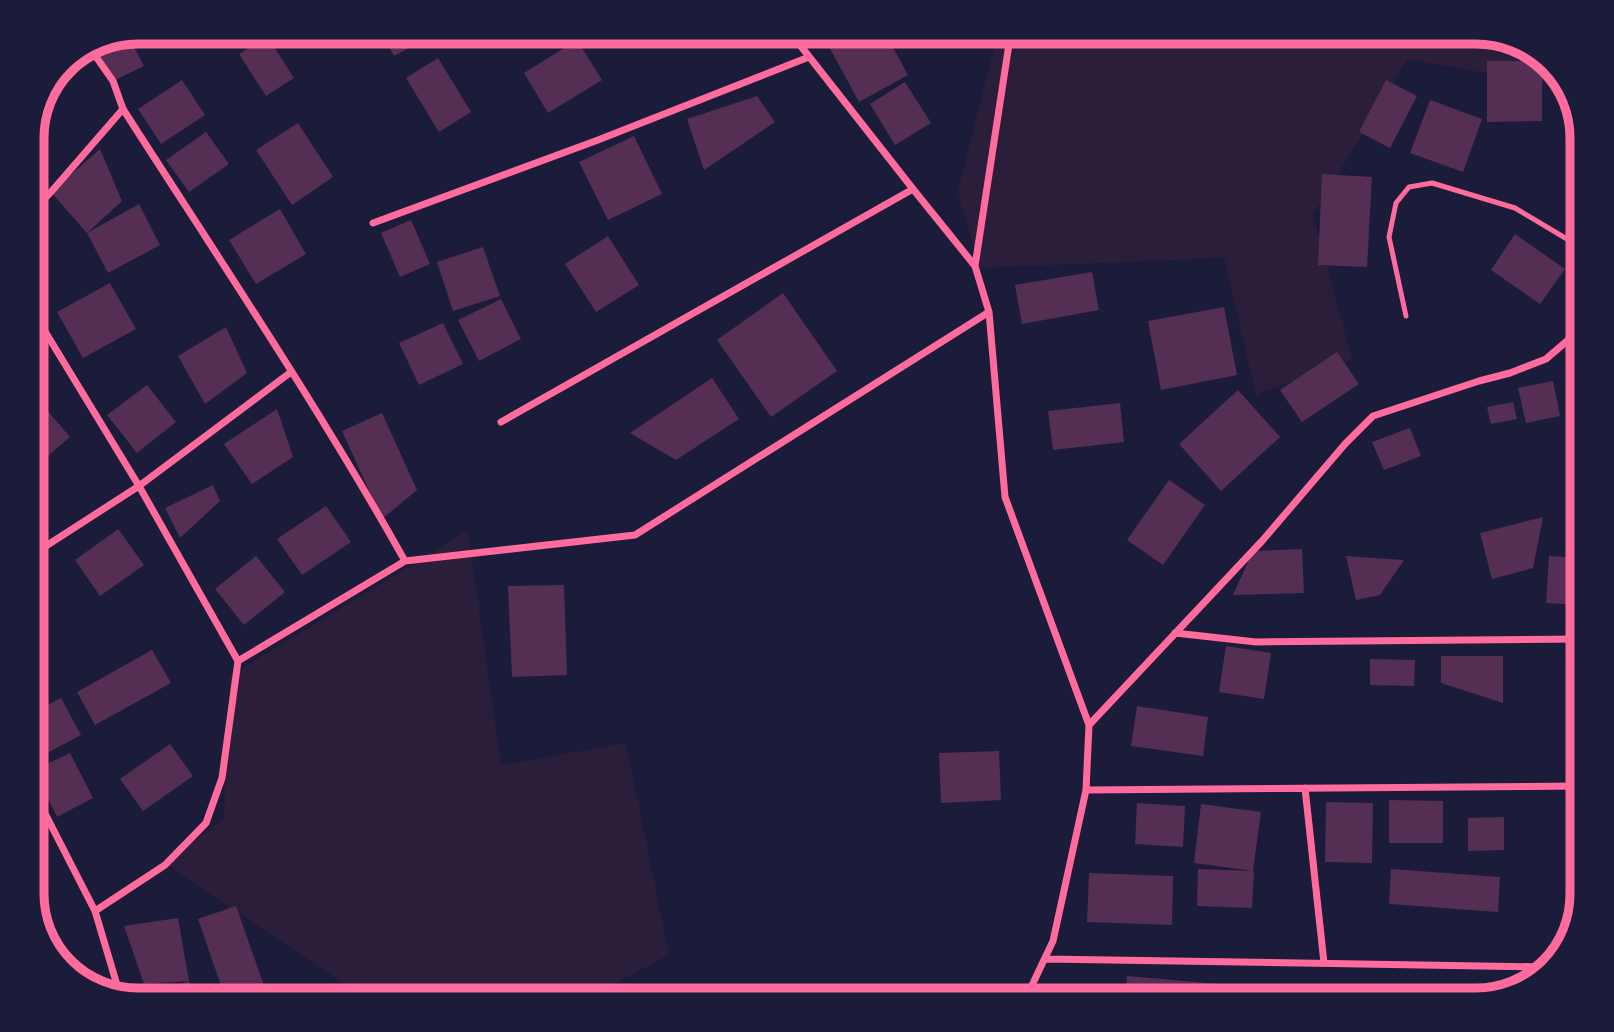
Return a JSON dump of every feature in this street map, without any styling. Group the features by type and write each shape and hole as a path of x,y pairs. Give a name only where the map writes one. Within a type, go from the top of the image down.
{"street":[{"path":"799,44 975,266 989,312 1005,497 1088,725 1086,790 1053,941 1031,988"},
{"path":"975,266 1009,44"},
{"path":"94,54 113,81 123,109 291,372 405,561"},
{"path":"373,223 598,140 809,57"},
{"path":"44,199 123,109"},
{"path":"501,422 913,189"},
{"path":"238,661 405,561 635,536 989,312"},
{"path":"44,330 139,486 238,661 222,778 206,823 165,865 95,911"},
{"path":"1088,725 1262,541 1345,444 1373,416 1546,359 1570,338"},
{"path":"44,547 139,486 291,372"},
{"path":"1175,633 1256,642 1570,639"},
{"path":"1086,790 1570,786"},
{"path":"1305,788 1324,963"},
{"path":"44,811 95,911 117,985"},
{"path":"1045,959 1536,967"}],"lane":[{"path":"1406,316 1389,237 1396,203 1409,187 1432,183 1515,208 1570,241"}],"shaded area":[{"path":"995,44 1476,44 1518,53 1538,67 1553,85 1408,59 1313,215 1352,358 1256,395 1224,258 980,268 958,192"},
{"path":"468,530 501,765 626,743 669,955 606,988 350,988 165,863 224,818 230,676"}],"building":[{"path":"255,44 272,44 294,78 266,96 239,54"},
{"path":"388,44 417,44 394,56"},
{"path":"571,44 580,44 602,80 548,113 524,73"},
{"path":"828,44 891,44 908,75 859,102"},
{"path":"133,45 144,66 113,81 99,52"},
{"path":"438,58 471,112 439,132 406,78"},
{"path":"1487,61 1529,61 1542,71 1542,121 1487,122"},
{"path":"182,80 205,115 161,144 138,109"},
{"path":"1386,80 1417,96 1390,148 1359,132"},
{"path":"905,82 931,123 895,145 870,104"},
{"path":"757,96 775,122 704,170 687,119"},
{"path":"1430,100 1482,119 1463,172 1410,153"},
{"path":"298,123 333,177 292,205 256,150"},
{"path":"206,132 229,164 189,192 166,160"},
{"path":"634,136 662,194 608,220 579,162"},
{"path":"100,149 122,201 87,233 51,192"},
{"path":"1322,174 1372,177 1367,267 1318,265"},
{"path":"139,204 160,245 108,273 87,233"},
{"path":"280,209 306,254 256,284 229,240"},
{"path":"411,220 430,264 400,277 381,233"},
{"path":"1515,234 1565,269 1540,304 1491,270"},
{"path":"608,236 639,285 596,312 565,264"},
{"path":"483,247 500,296 453,311 437,262"},
{"path":"1092,272 1099,310 1022,324 1015,285"},
{"path":"110,283 136,329 83,358 57,312"},
{"path":"783,293 837,371 771,417 717,340"},
{"path":"501,299 521,339 479,361 458,320"},
{"path":"1224,307 1237,375 1161,390 1148,321"},
{"path":"443,323 463,364 419,385 399,343"},
{"path":"226,327 247,373 205,404 178,356"},
{"path":"1337,352 1359,384 1302,422 1280,390"},
{"path":"712,378 739,419 676,460 630,433"},
{"path":"1553,381 1560,416 1526,423 1518,388"},
{"path":"147,385 176,422 137,453 107,415"},
{"path":"1238,390 1280,437 1221,491 1179,444"},
{"path":"1513,402 1517,419 1491,424 1487,407"},
{"path":"1120,403 1124,442 1053,450 1048,411"},
{"path":"44,407 70,437 44,460"},
{"path":"277,409 293,457 252,484 224,444"},
{"path":"382,413 417,490 382,519 342,431"},
{"path":"1410,428 1421,456 1384,470 1372,442"},
{"path":"1169,480 1205,505 1163,565 1127,540"},
{"path":"213,485 220,501 180,538 165,508"},
{"path":"326,506 351,542 302,575 277,539"},
{"path":"1543,517 1533,568 1492,579 1480,533"},
{"path":"118,529 144,565 100,596 75,560"},
{"path":"1302,549 1304,593 1233,595 1253,551"},
{"path":"256,556 285,592 244,625 215,589"},
{"path":"1346,556 1404,560 1380,595 1356,600"},
{"path":"1549,556 1570,557 1570,604 1546,603"},
{"path":"564,585 567,675 512,677 508,586"},
{"path":"1226,646 1271,653 1264,699 1219,692"},
{"path":"152,650 171,683 95,725 77,692"},
{"path":"1441,656 1503,656 1503,703 1441,683"},
{"path":"1370,659 1415,660 1414,686 1370,685"},
{"path":"61,698 81,735 44,755 44,707"},
{"path":"1137,706 1208,717 1203,756 1131,746"},
{"path":"170,744 193,776 143,811 120,779"},
{"path":"999,751 1001,800 941,803 939,753"},
{"path":"70,753 93,798 57,817 44,790 44,765"},
{"path":"1389,800 1443,801 1443,843 1389,843"},
{"path":"1326,802 1373,803 1372,863 1325,862"},
{"path":"1137,803 1185,806 1183,847 1135,844"},
{"path":"1201,804 1261,812 1253,871 1194,863"},
{"path":"1504,817 1504,850 1468,851 1468,818"},
{"path":"1198,869 1254,871 1252,908 1197,906"},
{"path":"1391,869 1500,877 1498,912 1389,904"},
{"path":"1089,873 1173,876 1172,925 1087,922"},
{"path":"236,906 265,988 222,988 198,919"},
{"path":"178,918 189,981 144,984 124,926"},
{"path":"1127,976 1264,988 1126,988"},
{"path":"189,981 192,988 169,988"}]}
